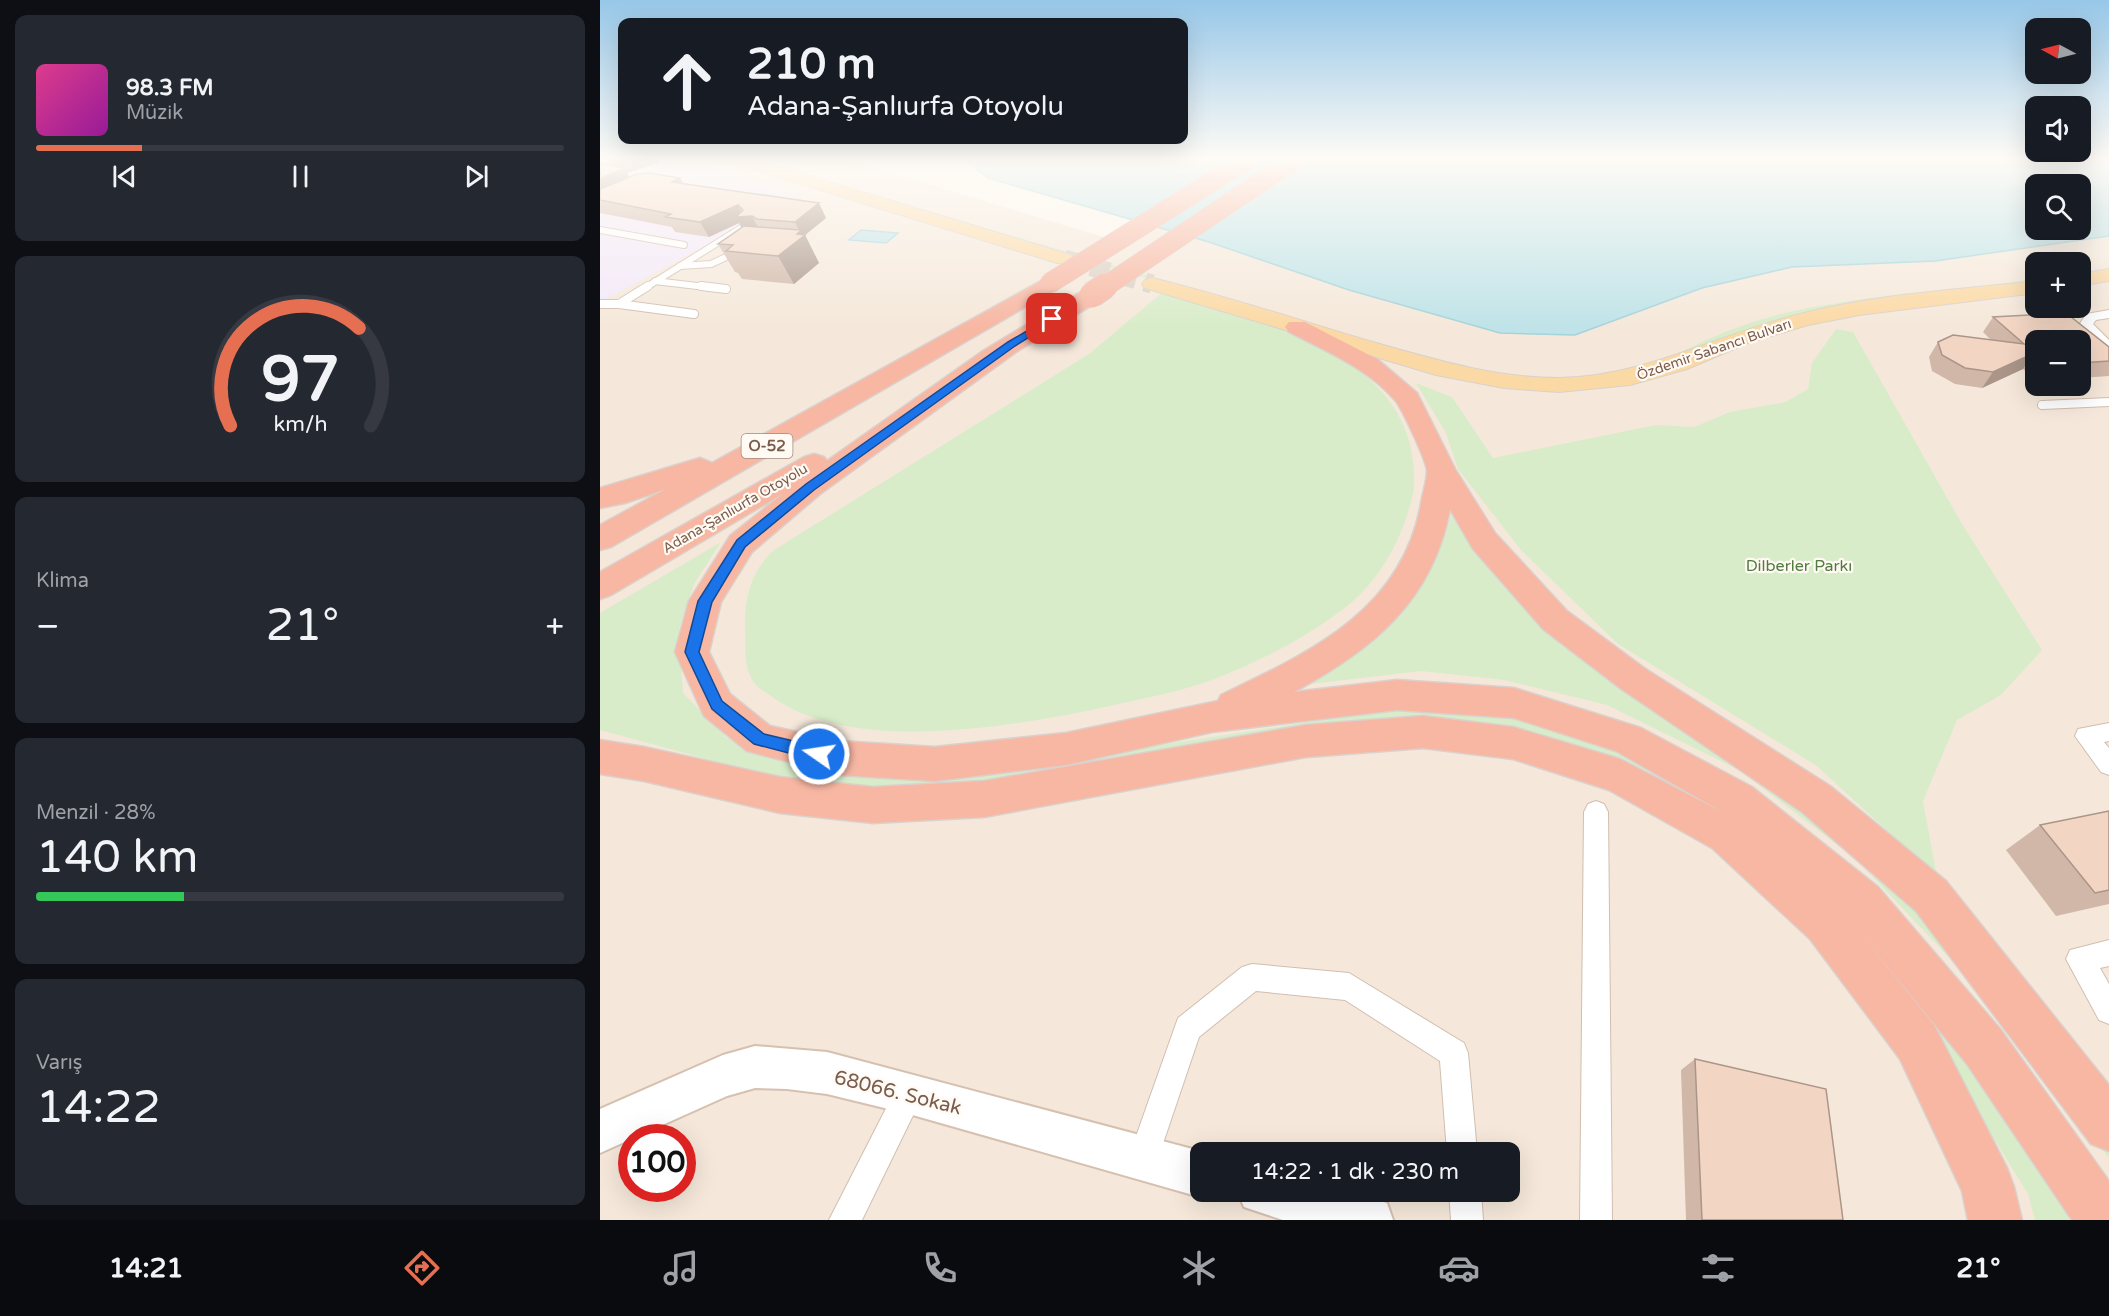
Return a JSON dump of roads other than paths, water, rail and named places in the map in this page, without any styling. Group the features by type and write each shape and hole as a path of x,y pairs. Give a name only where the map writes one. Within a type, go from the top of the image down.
{"highway":[{"name":"O-52","path":"600,539 1050,284 1158,216"},
{"name":"Adana-Şanlıurfa Otoyolu","path":"600,586 829,454 1092,295 1210,216"},
{"path":"1297,327 1368,363 1408,398 1441,469 1484,541 1556,620 1632,678 1816,799 1931,896 2109,1126"},
{"path":"1011,344 810,487 741,544 705,601 692,652 717,705 760,740 839,758 935,764 1066,749 1212,717 1397,695 1514,703 1628,739 1738,800 1863,902 1984,1047 2104,1220"},
{"path":"600,498 615,496 699,468 800,421 932,352"},
{"path":"1212,717 1282,682 1340,647 1388,608 1410,575 1432,523 1441,469"},
{"path":"600,757 644,764 780,795 873,805 984,799 1306,741 1423,732 1513,743 1620,776 1726,835 1826,924 1917,1041 1988,1187 1995,1220"}],"main road":[{"path":"936,216 1072,255 949,216"},
{"path":"2091,267 2109,265"},
{"path":"2091,278 2109,275"},
{"name":"Özdemir Sabancı Bulvarı","path":"2025,276 1787,308 1717,330 1668,353 1614,367 1558,373 1508,369 1452,359 1157,280 1297,327 1444,370 1504,381 1559,385 1622,380 1679,364 1740,338 1804,319 1859,309 2025,288"},
{"name":"68066. Sokak","path":"600,1131 723,1076 755,1067 827,1073 1190,1171"},
{"path":"1296,1202 1346,1217"}],"street":[{"path":"600,304 619,304"},
{"path":"2109,314 2091,317 2086,325 2109,348"},
{"path":"2109,732 2086,736 2109,765"},
{"path":"1596,812 1596,1220"},
{"path":"2109,953 2079,959 2109,1010"},
{"path":"1143,1159 1188,1028 1252,977 1349,987 1454,1053 1461,1142"},
{"path":"845,1220 909,1094"},
{"path":"1466,1202 1467,1220"}],"lane":[{"path":"619,304 746,225"},
{"path":"600,230 684,244"},
{"path":"680,266 700,267 716,264 750,243"},
{"path":"655,281 726,289"},
{"path":"619,304 694,314"},
{"path":"2042,405 2109,402"}],"water":[{"path":"1119,216 2025,216 2025,240 2081,240 1935,261 1792,267 1702,288 1575,335 1500,333 1349,290 1209,242"},
{"path":"2091,216 2109,216 2109,236 2091,239"},
{"path":"861,230 898,233 886,243 849,240"}],"tunnel":[{"path":"1064,259 1152,284"}],"park label":[{"name":"Dilberler Parkı","path":"1799,565"}]}
